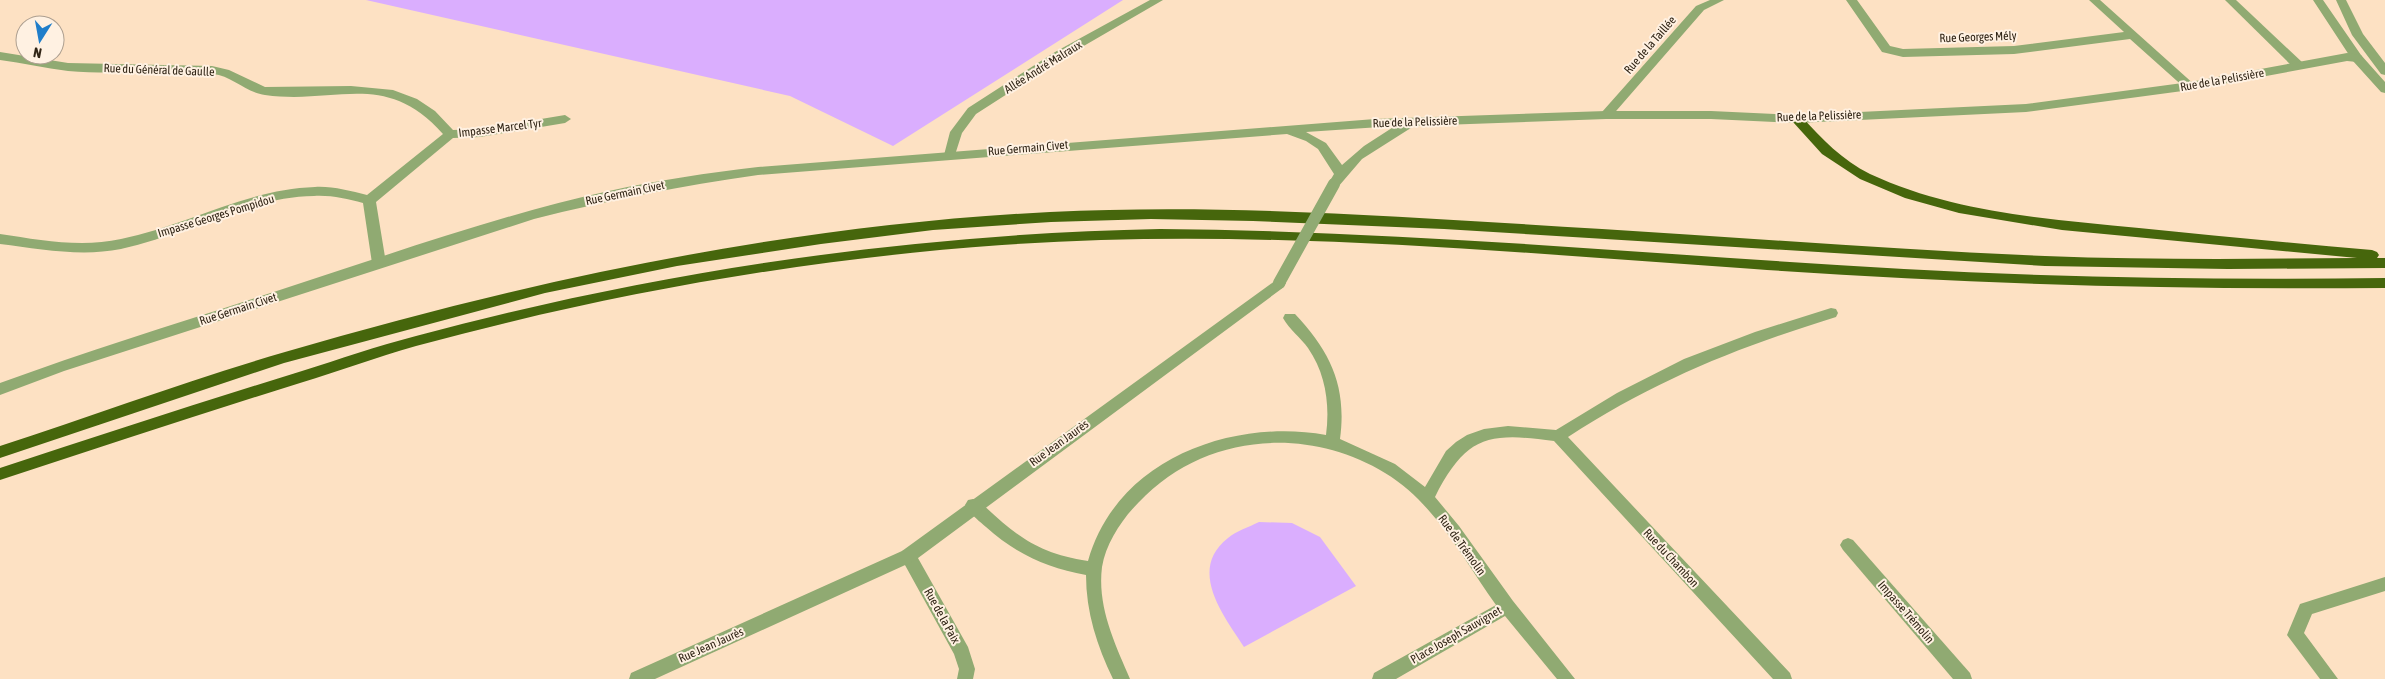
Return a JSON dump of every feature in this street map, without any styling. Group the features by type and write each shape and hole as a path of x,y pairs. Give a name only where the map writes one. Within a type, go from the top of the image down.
{"highway":[{"path":"1797,119 1808,136 1832,157 1870,178 1909,195 1951,206 2027,221 2385,256"},
{"path":"0,452 283,358 545,288 677,261 821,238 933,226 1051,217 1151,214 1244,216 1444,224 2045,261 2228,264 2385,262"},
{"path":"0,474 166,419 424,339 640,288 741,270 815,260 1003,240 1161,233 1280,236 1382,240 1951,277 2132,283 2385,283"}],"street":[{"name":"Allée André Malraux","path":"950,155 956,132 972,111 1059,55 1158,0"},
{"name":"Rue de la Taillée","path":"1606,115 1700,8 1719,0"},
{"name":"Rue Georges Mély","path":"1851,0 1886,49 1902,53 2014,50 2131,35"},
{"path":"2094,0 2190,86"},
{"path":"2230,0 2299,66"},
{"path":"2318,0 2357,58 2385,89"},
{"path":"2341,0 2358,35 2385,71"},
{"name":"Rue du Général de Gaulle","path":"0,56 68,67 212,70 229,73 244,84 261,91 282,93 359,89 378,91 399,96 416,104 431,114 450,134"},
{"name":"Rue de la Pelissière","path":"1278,130 1411,122 1606,115 1711,115 1797,119 2026,108 2190,86 2347,57 2357,58"},
{"name":"Impasse Marcel Tyr","path":"369,200 450,134 480,133 565,119"},
{"name":"Rue Jean Jaurès","path":"637,679 908,556 974,505 1279,283 1337,179 1364,152 1411,122"},
{"name":"Rue Germain Civet","path":"0,389 60,367 379,263 532,215 609,195 676,182 758,171 1278,130"},
{"path":"1278,130 1316,140 1329,151 1337,179"},
{"name":"Impasse Georges Pompidou","path":"0,239 78,248 121,244 273,198 306,191 342,194 369,200"},
{"path":"369,200 379,263"},
{"path":"1427,497 1436,478 1460,446 1492,432 1522,431 1558,436 1588,416 1689,364 1774,328 1830,313"},
{"path":"1290,318 1302,329 1322,358 1335,390 1336,422 1332,442"},
{"name":"Rue du Chambon","path":"1558,436 1784,679"},
{"name":"Rue de Trémolin","path":"1094,569 1102,543 1123,506 1174,462 1224,443 1257,437 1288,437 1332,442 1391,469 1427,497 1507,606 1567,679"},
{"path":"974,505 1004,534 1031,554 1060,564 1094,569 1097,616 1111,660 1122,679"},
{"name":"Impasse Trémolin","path":"1848,545 1964,679"},
{"name":"Rue de la Paix","path":"908,556 962,652 967,669 965,679"},
{"path":"2330,679 2295,635 2306,609 2385,584"},
{"name":"Place Joseph Sauvignet","path":"1380,679 1507,606"}],"shaded area":[{"path":"366,0 1123,0 893,146 790,96"},
{"path":"1259,522 1292,523 1320,537 1356,586 1244,647 1227,621 1213,593 1210,564 1216,551 1228,538"}]}
